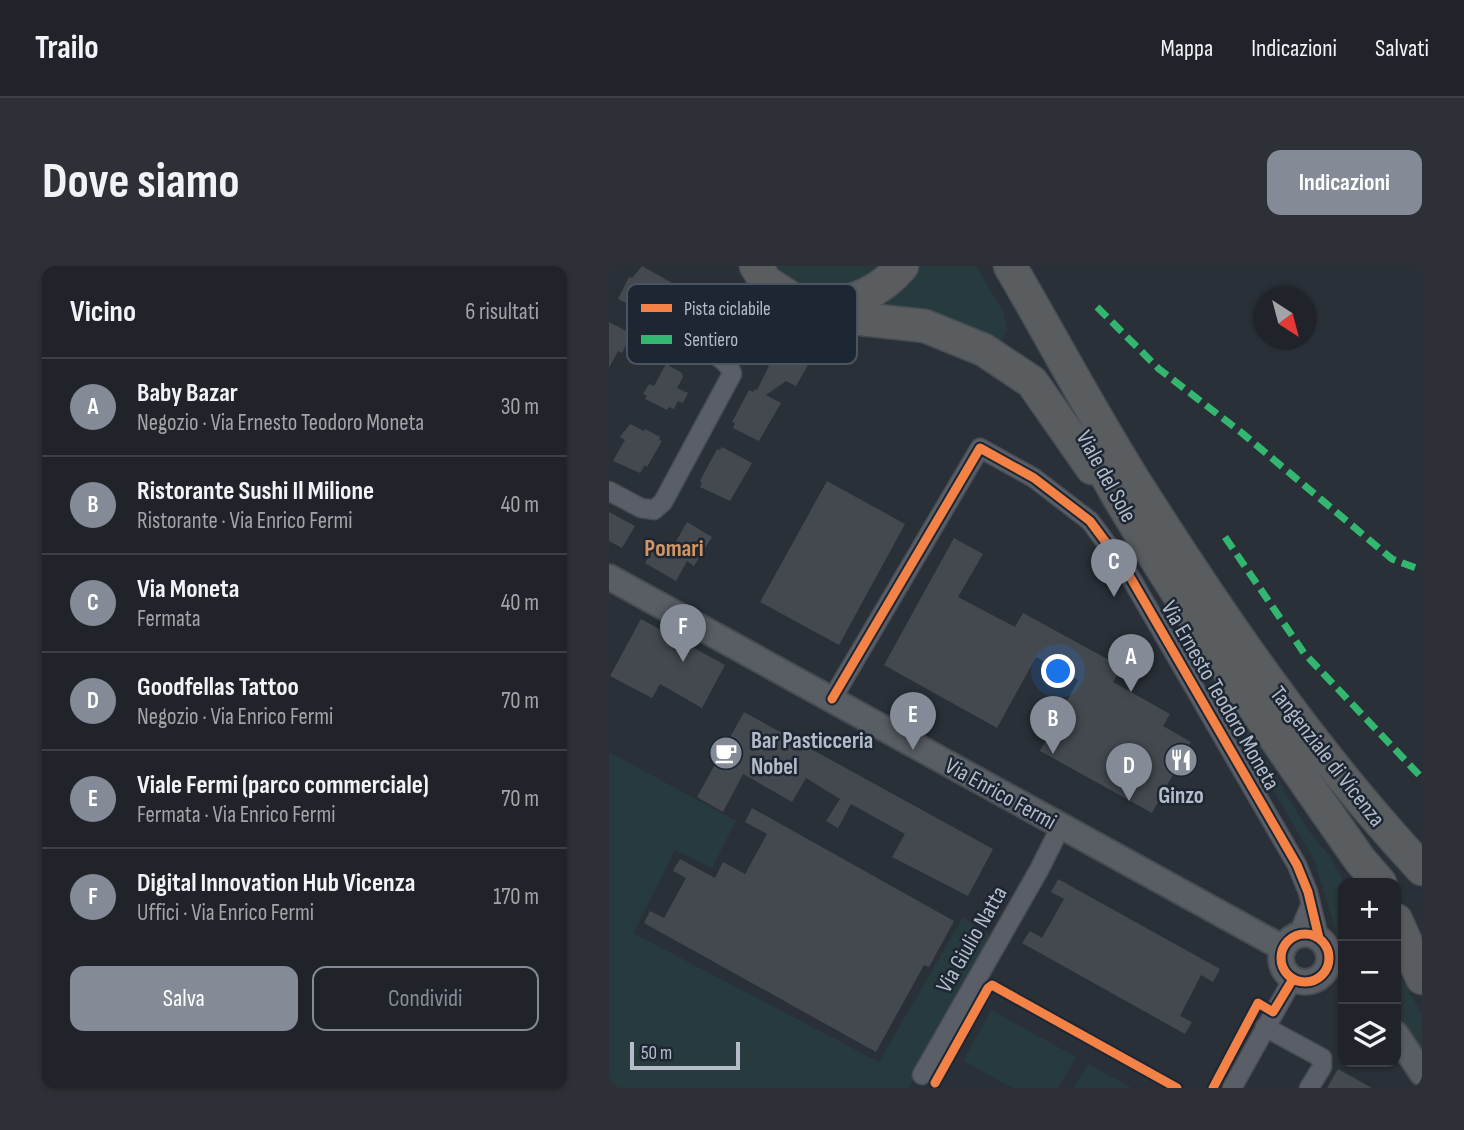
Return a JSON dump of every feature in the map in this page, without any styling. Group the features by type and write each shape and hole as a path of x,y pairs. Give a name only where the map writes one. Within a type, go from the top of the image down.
{"highway":[{"path":"756,266 769,284"},
{"path":"857,299 864,297 893,276 902,266"},
{"name":"Viale del Sole","path":"989,266 1022,321 1125,511 1234,680"},
{"name":"Viale del Sole","path":"1010,266 1134,481 1239,638"},
{"path":"857,318 925,326 984,350 1032,382 1125,511"},
{"path":"1239,638 1397,819 1422,839"},
{"name":"Tangenziale di Vicenza","path":"1239,638 1307,733 1394,840 1422,869"},
{"path":"1234,680 1371,875"},
{"name":"Tangenziale di Vicenza","path":"1234,680 1367,834 1422,888"},
{"path":"1401,909 1422,935"},
{"path":"1401,931 1422,978"}],"street":[{"path":"609,491 641,508 654,510 663,502 732,374 726,364"},
{"name":"Via Ernesto Teodoro Moneta","path":"832,699 980,449 1034,478 1090,521 1125,568 1297,865 1310,905 1300,940 1281,962 1287,975 1308,982 1322,975 1335,974 1329,962 1328,950 1300,940"},
{"name":"Via Enrico Fermi","path":"609,577 1061,826 1300,940"},
{"name":"Via Giulio Natta","path":"922,1075 1039,870 1061,826"},
{"path":"1232,1088 1293,979"},
{"path":"1265,1027 1322,1058 1322,1066 1309,1088"},
{"path":"1401,1042 1422,1073"}],"green space":[{"path":"774,266 884,266 872,279 856,284 798,284 782,275"},
{"path":"919,266 976,266 1003,311 1007,329 1002,340 995,341 897,313 887,306 888,299 907,284"},
{"path":"1101,492 1133,535 1306,827 1330,857 1342,878 1338,878 1338,938 1314,860 1144,569 1098,501"},
{"path":"609,752 736,821 712,868 675,850 633,933 879,1062 963,917 990,935 909,1088 609,1088"},
{"path":"1401,978 1422,1014 1422,1052 1401,1018"},
{"path":"991,1010 1076,1057 1058,1088 1013,1088 963,1061"},
{"path":"1088,1064 1132,1088 1074,1088"}],"building":[{"path":"642,266 674,284 627,284 627,304 618,299 629,277 632,278"},
{"path":"609,322 627,331 627,344 622,353 618,351 609,368"},
{"path":"666,364 682,373 683,377 677,388 688,393 683,403 678,401 674,409 669,407 667,410 645,399 647,396 643,394 649,384 654,386"},
{"path":"765,364 808,364 796,386 786,381 766,395 781,403 759,441 733,428 735,423 732,422 749,390 757,390 769,366"},
{"path":"630,424 644,431 645,429 660,437 659,440 662,441 647,467 645,465 640,473 613,461 625,440 620,437"},
{"path":"722,447 752,463 730,501 700,487 700,481 717,449"},
{"path":"827,481 905,524 839,645 760,602"},
{"path":"609,512 635,526 622,548 609,541"},
{"path":"687,522 712,537 694,566 687,561 676,581 645,563 655,546 669,554"},
{"path":"954,538 983,554 958,597 1015,627 1023,613 1122,667 1113,682 1170,714 1163,726 1191,742 1152,813 1040,751 1078,680 1036,657 997,728 884,665"},
{"path":"641,619 725,665 702,708 660,684 652,698 610,676"},
{"path":"744,712 993,849 968,896 892,857 905,834 851,804 838,828 826,821 840,799 806,778 792,802 743,774 723,812 697,797"},
{"path":"752,808 954,921 929,967 924,965 876,1052 644,923 650,911 664,918 686,878 673,871 680,859 715,878 723,862 745,874 767,834 745,822"},
{"path":"1058,879 1220,969 1213,982 1201,975 1180,1016 1192,1022 1185,1034 1022,943 1030,931 1042,938 1064,899 1051,892"},
{"path":"1338,1069 1372,1088 1327,1088"}],"marked path":[{"path":"1097,307 1159,369 1242,433 1392,559 1422,568"},
{"path":"1225,537 1304,653 1422,778"}],"cycle path":[{"path":"832,699 980,448 1034,478 1090,521 1125,568 1297,865 1308,892 1319,938"},
{"path":"1305,934 1322,941 1329,958 1322,975 1305,982 1288,975 1281,958 1288,941 1305,934"},
{"path":"1213,1088 1258,1003 1273,1012 1293,979"},
{"path":"935,1083 992,985 1177,1088"}],"place":[{"name":"Via Moneta","path":"1114,597"},
{"name":"Digital Innovation Hub Vicenza","path":"683,662"},
{"name":"Baby Bazar","path":"1131,692"},
{"name":"Viale Fermi (parco commerciale)","path":"913,750"},
{"name":"Bar Pasticceria Nobel","path":"726,753"},
{"name":"Ristorante Sushi Il Milione","path":"1053,754"},
{"name":"Ginzo","path":"1181,760"},
{"name":"Goodfellas Tattoo","path":"1129,801"}],"district":[{"name":"Pomari","path":"674,548"}]}
